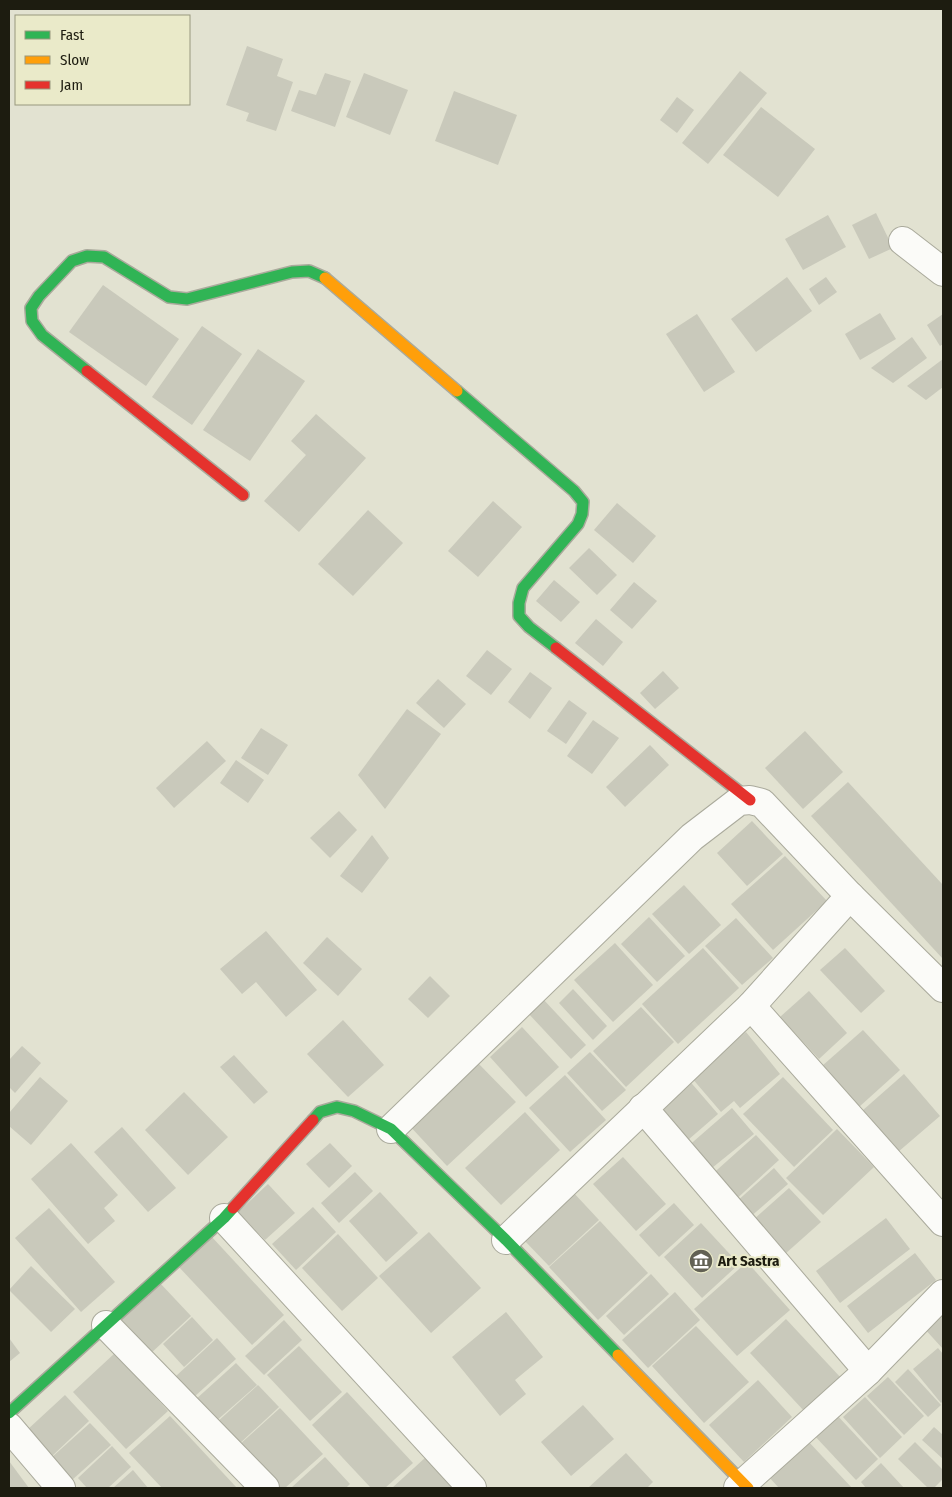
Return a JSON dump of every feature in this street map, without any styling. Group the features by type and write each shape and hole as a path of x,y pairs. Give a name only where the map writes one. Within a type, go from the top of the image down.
{"street":[{"path":"903,241 943,272"},
{"path":"244,495 42,335 32,321 31,308 39,296 72,261 87,256 104,257 169,297 187,299 292,272 309,271 324,277 574,491 583,502 582,514 578,524 523,588 519,603 519,616 529,627 750,800"},
{"path":"391,1129 692,837 739,801 750,800 762,803 850,896 943,988"},
{"path":"506,1240 642,1108 751,1006 850,896"},
{"path":"751,1006 943,1222"},
{"path":"9,1413 224,1218 320,1112 337,1107 354,1111 391,1129 506,1240 743,1486 868,1371 943,1294"},
{"path":"642,1108 868,1371"},
{"path":"224,1218 472,1488"},
{"path":"106,1325 265,1488"},
{"path":"9,1427 61,1488"}],"building":[{"path":"247,46 283,59 277,76 293,82 276,131 246,121 249,113 226,105"},
{"path":"740,71 767,93 708,164 682,143"},
{"path":"325,73 351,81 335,127 291,111 299,90 316,95"},
{"path":"364,73 408,90 390,135 346,117"},
{"path":"454,91 517,115 498,165 435,141"},
{"path":"677,97 694,110 677,133 660,120"},
{"path":"761,107 815,149 778,197 723,155"},
{"path":"876,213 893,248 869,259 852,225"},
{"path":"828,215 846,247 803,270 785,239"},
{"path":"787,277 812,311 756,352 731,319"},
{"path":"826,277 837,292 819,305 809,289"},
{"path":"103,285 179,339 146,386 69,332"},
{"path":"880,313 896,339 860,360 845,334"},
{"path":"697,314 735,372 704,392 666,334"},
{"path":"943,314 943,344 940,346 927,325"},
{"path":"202,326 242,354 192,425 152,397"},
{"path":"912,337 927,358 893,383 871,368"},
{"path":"258,349 305,381 250,461 203,430"},
{"path":"943,359 943,387 926,400 907,386"},
{"path":"316,414 366,458 299,532 264,501 306,455 291,441"},
{"path":"493,501 522,527 478,577 448,551"},
{"path":"617,503 656,536 633,563 594,530"},
{"path":"368,510 403,543 353,596 318,564"},
{"path":"589,548 617,575 597,595 569,568"},
{"path":"554,580 580,602 561,622 536,601"},
{"path":"634,582 657,601 632,629 610,610"},
{"path":"596,619 623,642 603,666 575,643"},
{"path":"487,650 512,669 491,695 466,676"},
{"path":"663,671 679,688 655,709 640,693"},
{"path":"530,672 552,688 530,719 508,702"},
{"path":"438,679 466,704 444,728 416,703"},
{"path":"569,700 587,713 566,744 547,731"},
{"path":"407,709 441,734 385,809 358,775"},
{"path":"593,720 619,738 592,774 567,756"},
{"path":"261,728 288,745 268,775 241,758"},
{"path":"805,731 843,772 803,809 765,768"},
{"path":"207,741 226,761 174,808 156,788"},
{"path":"650,745 669,765 625,807 606,787"},
{"path":"236,760 264,780 248,803 220,783"},
{"path":"848,782 943,885 943,959 811,816"},
{"path":"339,811 357,830 330,858 310,838"},
{"path":"752,821 783,854 747,886 717,853"},
{"path":"372,835 389,858 362,893 340,876"},
{"path":"785,856 827,901 773,950 731,904"},
{"path":"684,885 721,925 689,954 652,914"},
{"path":"649,917 685,956 657,982 621,944"},
{"path":"736,918 773,958 742,985 705,946"},
{"path":"266,931 317,990 286,1017 256,982 242,994 220,969"},
{"path":"327,937 362,969 338,996 303,963"},
{"path":"615,943 653,985 613,1022 574,980"},
{"path":"703,948 739,988 678,1044 642,1004"},
{"path":"845,948 885,991 861,1013 820,970"},
{"path":"430,976 450,996 428,1018 408,999"},
{"path":"573,989 607,1026 593,1040 559,1003"},
{"path":"809,991 847,1033 819,1059 780,1017"},
{"path":"542,998 586,1045 571,1059 527,1012"},
{"path":"641,1007 674,1042 626,1087 593,1051"},
{"path":"343,1020 384,1065 348,1097 307,1054"},
{"path":"522,1027 559,1067 526,1097 490,1057"},
{"path":"863,1030 900,1070 859,1107 822,1066"},
{"path":"746,1032 780,1074 740,1108 734,1101 721,1112 691,1077"},
{"path":"22,1046 41,1063 15,1093 9,1087 9,1060"},
{"path":"590,1052 626,1090 602,1111 567,1073"},
{"path":"234,1055 268,1092 254,1104 220,1067"},
{"path":"475,1060 516,1102 447,1166 407,1123"},
{"path":"904,1074 940,1116 898,1152 862,1111"},
{"path":"565,1075 606,1120 570,1152 529,1108"},
{"path":"40,1077 68,1101 31,1145 9,1126 9,1113"},
{"path":"783,1077 833,1130 794,1167 743,1114"},
{"path":"687,1078 718,1114 681,1146 649,1109"},
{"path":"184,1092 228,1137 188,1175 145,1130"},
{"path":"732,1108 754,1134 707,1172 686,1148"},
{"path":"525,1112 560,1150 501,1205 465,1168"},
{"path":"122,1127 176,1188 148,1212 94,1152"},
{"path":"837,1129 874,1167 823,1215 786,1178"},
{"path":"756,1135 779,1160 732,1203 708,1178"},
{"path":"71,1143 118,1195 104,1208 115,1221 88,1244 31,1179"},
{"path":"330,1143 352,1166 329,1188 306,1164"},
{"path":"623,1157 666,1204 636,1231 593,1184"},
{"path":"774,1168 788,1184 749,1218 735,1203"},
{"path":"355,1172 373,1191 339,1223 321,1203"},
{"path":"268,1184 295,1213 265,1240 238,1212"},
{"path":"789,1188 821,1222 785,1254 753,1220"},
{"path":"572,1191 599,1220 549,1266 522,1238"},
{"path":"380,1192 418,1233 386,1262 349,1221"},
{"path":"674,1203 694,1225 659,1257 639,1235"},
{"path":"313,1207 336,1232 296,1270 272,1244"},
{"path":"49,1208 115,1282 81,1312 15,1238"},
{"path":"886,1218 910,1249 840,1303 816,1271"},
{"path":"600,1221 648,1273 598,1320 549,1267"},
{"name":"Art Sastra","path":"701,1223 739,1264 702,1298 664,1257"},
{"path":"429,1232 481,1288 431,1333 379,1276"},
{"path":"338,1234 378,1278 342,1311 302,1268"},
{"path":"211,1236 284,1315 252,1345 178,1266"},
{"path":"915,1253 936,1280 868,1333 847,1306"},
{"path":"747,1262 790,1310 737,1356 694,1309"},
{"path":"31,1266 75,1309 51,1332 9,1290"},
{"path":"651,1274 669,1294 624,1335 606,1316"},
{"path":"159,1282 191,1316 150,1354 118,1320"},
{"path":"675,1292 700,1320 648,1368 622,1340"},
{"path":"943,1308 943,1349 923,1327"},
{"path":"506,1312 543,1357 515,1380 526,1394 500,1416 452,1357"},
{"path":"192,1317 213,1340 184,1367 163,1344"},
{"path":"786,1319 842,1379 805,1412 750,1353"},
{"path":"284,1320 302,1340 264,1375 245,1356"},
{"path":"696,1326 749,1382 704,1423 652,1366"},
{"path":"9,1338 20,1353 9,1362"},
{"path":"217,1338 236,1359 194,1397 175,1377"},
{"path":"299,1346 342,1392 310,1421 267,1375"},
{"path":"938,1348 943,1354 943,1401 941,1403 913,1369"},
{"path":"115,1353 168,1411 126,1449 73,1392"},
{"path":"236,1363 257,1385 215,1422 195,1400"},
{"path":"908,1369 941,1405 928,1417 895,1382"},
{"path":"888,1377 924,1416 904,1435 867,1396"},
{"path":"758,1380 792,1417 744,1462 709,1425"},
{"path":"258,1385 279,1407 237,1446 216,1423"},
{"path":"347,1392 413,1463 385,1488 371,1488 312,1425"},
{"path":"65,1395 89,1421 51,1457 26,1431"},
{"path":"865,1397 902,1437 880,1458 843,1417"},
{"path":"583,1405 614,1439 571,1476 541,1442"},
{"path":"280,1408 323,1454 285,1488 279,1488 239,1445"},
{"path":"834,1412 878,1459 856,1480 812,1433"},
{"path":"170,1416 237,1488 162,1488 129,1453"},
{"path":"90,1423 111,1445 72,1480 51,1458"},
{"path":"934,1427 943,1435 943,1459 922,1440"},
{"path":"807,1440 852,1488 779,1488 768,1476"},
{"path":"915,1442 943,1470 943,1479 934,1488 928,1488 898,1459"},
{"path":"112,1446 131,1467 108,1488 87,1488 78,1478"},
{"path":"626,1453 653,1482 647,1488 588,1488"},
{"path":"325,1457 350,1484 346,1488 291,1488"},
{"path":"426,1457 455,1488 392,1488"},
{"path":"9,1461 29,1488 9,1488"},
{"path":"881,1463 904,1488 866,1488 861,1482"},
{"path":"133,1470 148,1488 113,1488"}],"traffic: fast":[{"path":"87,371 42,335 32,321 31,308 39,296 72,261 87,256 104,257 169,297 187,299 292,272 309,271 325,278"},
{"path":"457,391 574,491 583,502 582,514 578,524 523,588 519,603 519,616 529,627 556,648"},
{"path":"313,1120 320,1112 337,1107 354,1111 391,1129 506,1240 618,1355"},
{"path":"9,1413 233,1208"}],"traffic: slow":[{"path":"325,278 457,391"},
{"path":"618,1355 748,1488"}],"traffic: jam":[{"path":"87,371 243,495"},
{"path":"556,648 750,800"},
{"path":"233,1208 313,1120"}],"place":[{"name":"Art Sastra","path":"701,1261"}]}
